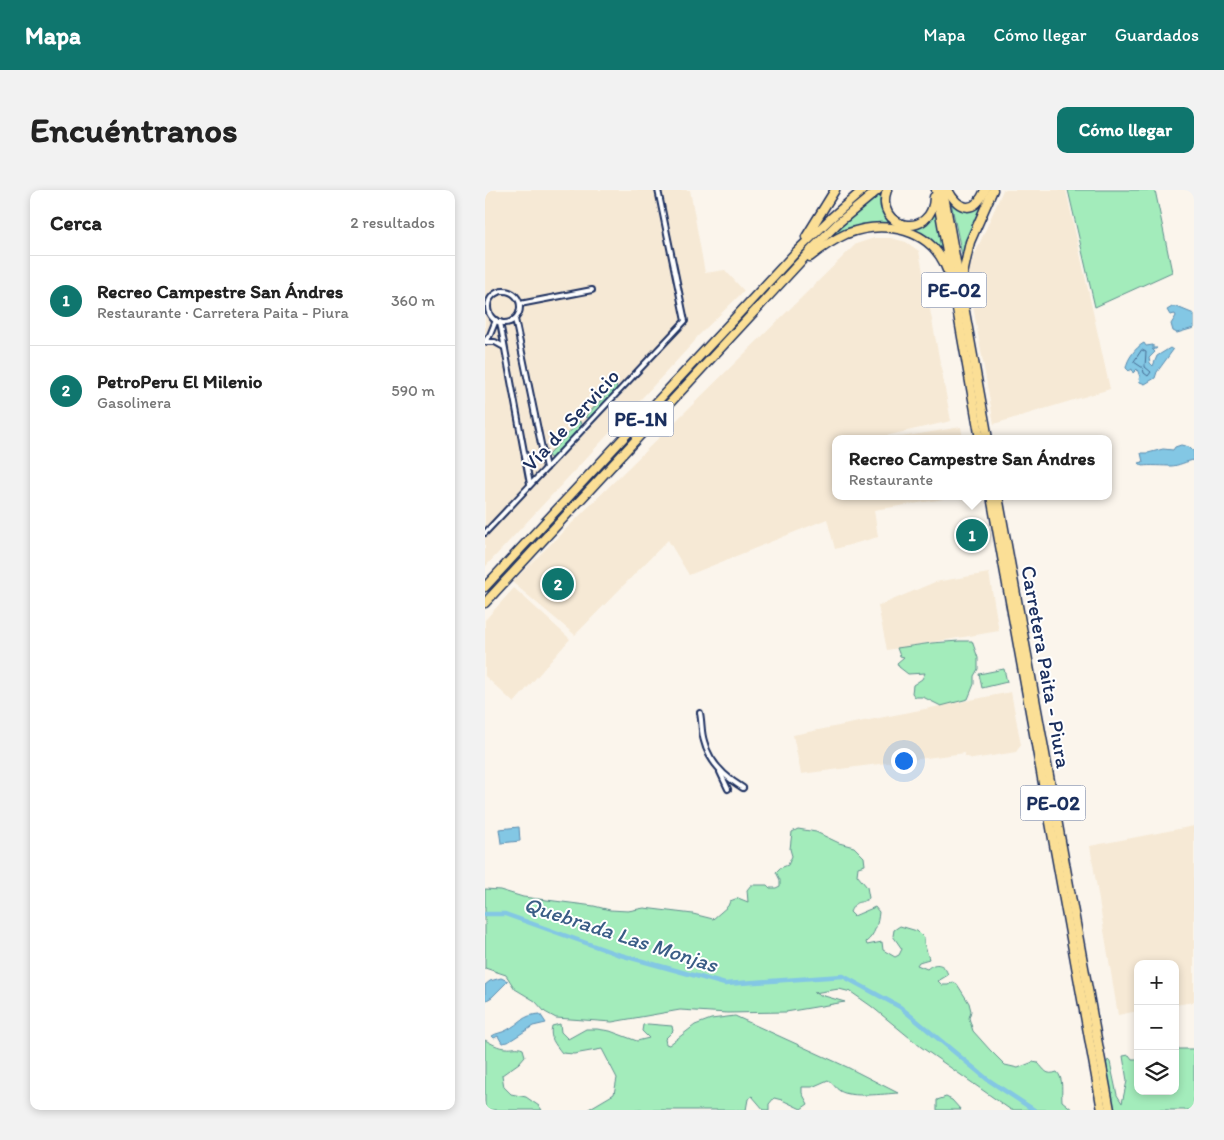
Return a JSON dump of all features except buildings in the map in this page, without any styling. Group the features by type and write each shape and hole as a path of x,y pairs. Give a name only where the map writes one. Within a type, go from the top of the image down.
{"highway":[{"path":"797,251 835,190"},
{"name":"PE-1N","path":"485,587 797,251 863,190"},
{"name":"PE-1N","path":"485,603 792,270 837,224 878,190"},
{"path":"887,190 885,202 888,214 898,222 909,225 921,223 930,215 935,190"},
{"name":"PE-02","path":"935,190 958,288 987,435"},
{"name":"PE-02","path":"943,190 979,435"},
{"path":"948,190 957,203 968,207 979,202 985,190"},
{"path":"958,288 970,242 993,190"},
{"path":"792,270 846,234 872,228 896,229 921,237 936,248 958,288"},
{"path":"651,408 659,414"},
{"name":"Carretera Paita - Piura","path":"992,500 1101,1110"},
{"name":"Carretera Paita - Piura","path":"999,500 1110,1110"}],"street":[{"name":"Vía de Servicio","path":"485,533 685,321 659,190"},
{"path":"520,304 592,290"},
{"path":"502,291 513,294 520,304 519,312 515,319 508,322 498,321 487,309 492,298 502,291"},
{"path":"515,319 546,468"},
{"path":"485,342 498,321"},
{"path":"498,321 530,485"},
{"path":"485,342 495,342 504,347"},
{"path":"701,713 704,742 728,789"},
{"path":"718,768 728,778 743,788"}],"shaded area":[{"path":"485,190 690,190 705,273 725,270 744,291 697,337 485,567"},
{"path":"1003,190 1066,190 1110,389 994,424 967,272"},
{"path":"874,238 891,238 906,242 919,251 951,421 890,435 832,435 832,500 938,500 874,510 878,537 835,549 827,519 689,575 668,540 575,635 512,582 856,244"},
{"path":"961,427 962,435 914,435"},
{"path":"989,573 999,631 887,650 878,606 935,582"},
{"path":"514,588 570,639 514,703 485,676 485,620"},
{"path":"1011,692 1021,745 1016,752 973,759 965,756 965,753 801,774 793,735"},
{"path":"1194,826 1194,1002 1179,1004 1179,960 1134,960 1134,1012 1118,1015 1090,846"}],"green space":[{"path":"884,190 885,211 890,219 899,227 887,226 824,243 857,211"},
{"path":"1068,190 1155,190 1172,272 1095,307"},
{"path":"987,193 962,255 951,202 961,209 979,205"},
{"path":"935,208 943,255 928,238 906,229 927,220"},
{"path":"616,384 617,388 589,418 585,417"},
{"path":"580,421 581,426 551,458 549,457 548,455"},
{"path":"972,641 978,658 978,669 974,676 974,684 968,699 941,706 923,697 915,697 912,693 913,685 922,679 925,673 908,674 899,667 897,663 904,657 900,656 897,648"},
{"path":"1004,669 1007,682 982,688 979,674"},
{"path":"798,829 816,832 839,843 854,847 864,857 865,865 858,867 857,875 867,887 869,898 856,903 850,912 854,916 875,907 879,912 872,936 866,942 867,945 882,942 883,950 895,957 899,955 902,949 893,936 894,930 900,926 917,931 924,938 929,959 919,962 917,965 927,969 937,964 945,968 948,975 938,981 942,985 948,985 953,982 957,984 969,1003 971,1011 969,1018 973,1031 1005,1065 1018,1068 1033,1062 1038,1063 1048,1073 1057,1072 1061,1082 1062,1101 1073,1110 1011,1110 921,1047 871,1006 851,992 839,989 814,993 845,1002 786,1012 727,1013 680,1010 612,1022 556,1018 545,1012 535,1001 515,989 506,975 485,968 485,889 500,890 523,897 594,906 610,910 628,911 644,908 693,914 713,919 728,906 730,901 738,898 748,902 747,890 751,885 767,885 770,888 780,886 780,880 776,872 788,865 792,856 790,849 792,832"},
{"path":"735,1016 847,1067 898,1093 868,1095 845,1093 828,1080 812,1087 802,1087 802,1093 808,1104 801,1109 774,1098 769,1104 769,1110 764,1110 752,1096 748,1099 746,1110 587,1110 614,1094 617,1078 602,1049 574,1054 562,1053 553,1041 551,1034 552,1026 560,1024 561,1032 568,1039 586,1029 597,1029 610,1031 637,1041 649,1038 642,1031 643,1025 672,1026 673,1031 665,1039 666,1044 669,1045 695,1025 711,1019"},
{"path":"485,1040 500,1047 523,1049 525,1056 519,1063 502,1075 504,1087 511,1094 526,1097 542,1110 485,1110"},
{"path":"1179,1049 1194,1049 1194,1110 1113,1110 1105,1067 1108,1060 1117,1095 1122,1103 1127,1081 1123,1056 1129,1055 1134,1059 1134,1095 1179,1095"},
{"path":"946,1097 952,1100 961,1110 937,1110 937,1100"}],"water":[{"path":"1177,307 1194,314 1194,328 1177,333 1173,331 1171,324 1176,316 1175,314 1170,315 1167,310"},
{"path":"1144,343 1146,346 1153,345 1153,348 1157,348 1152,349 1155,352 1149,358 1153,366 1157,356 1170,348 1173,350 1157,372 1155,378 1145,384 1140,382 1137,369 1133,373 1132,369 1129,371 1126,368 1132,354"},
{"path":"1181,445 1189,447 1194,452 1194,460 1171,466 1143,466 1139,463 1143,462 1141,453 1163,449 1173,450"},
{"path":"519,827 520,841 501,843 499,829"},
{"path":"501,978 508,981 492,997 485,1001 485,985 490,981"},
{"path":"540,1014 546,1023 533,1026 508,1042 502,1043 498,1036 494,1038 492,1036 507,1030 525,1018"}],"waterway":[{"name":"Quebrada Las Monjas","path":"485,914 505,914 617,954 725,984 843,976 900,1007 987,1079 1034,1110"}],"place":[{"name":"Recreo Campestre San Ándres","path":"972,535"},
{"name":"PetroPeru El Milenio","path":"558,584"}]}
